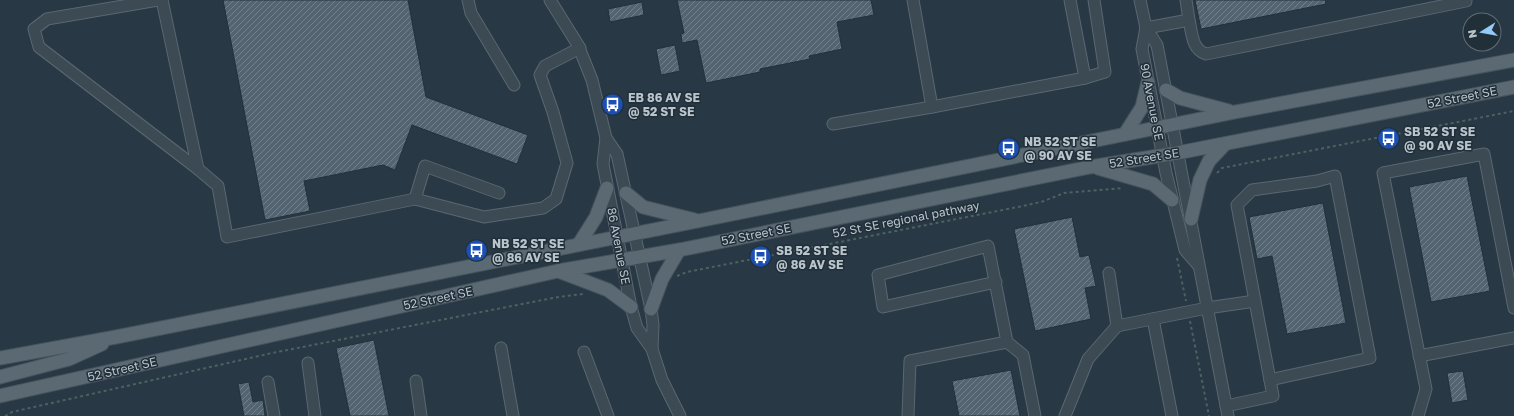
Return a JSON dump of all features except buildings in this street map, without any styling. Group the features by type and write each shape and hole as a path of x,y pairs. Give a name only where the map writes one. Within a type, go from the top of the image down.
{"main road":[{"name":"52 Street SE","path":"0,358 116,337 634,234 1235,112 1514,60"},
{"path":"1125,134 1142,108 1148,82"},
{"name":"52 Street SE","path":"0,396 558,271 679,250 1090,167 1177,154 1514,87"},
{"path":"1166,90 1180,98 1235,112"},
{"path":"1191,219 1202,174 1208,161 1225,144"},
{"path":"1090,167 1153,184 1172,200"},
{"path":"579,244 596,217 607,188"},
{"path":"626,193 643,207 698,221"},
{"path":"651,309 662,279 679,250"},
{"path":"558,271 608,290 631,306"},
{"path":"0,376 69,359 116,337"},
{"path":"0,347 30,352"},
{"path":"0,406 14,394"}],"street":[{"path":"158,0 47,19 34,29 39,47 218,186 227,237 415,199 484,217 543,208 556,199 566,163 553,112 540,74 546,66 580,48"},
{"path":"162,0 198,169"},
{"path":"468,0 471,13 514,85"},
{"name":"86 Avenue SE","path":"550,0 580,48 592,80 606,138 617,154 651,309 653,325 652,349"},
{"path":"913,0 932,107"},
{"path":"1070,0 1085,78"},
{"path":"832,124 1085,78 1105,72 1094,0"},
{"name":"90 Avenue SE","path":"1140,0 1146,28 1157,45 1177,154 1198,249 1198,265 1227,411"},
{"path":"1186,0 1196,47 1200,52 1206,54 1466,2 1466,0"},
{"path":"1146,28 1190,20"},
{"name":"90 Avenue SE","path":"1146,28 1142,49 1172,200 1184,250 1198,265"},
{"name":"86 Avenue SE","path":"606,138 602,164 631,306 637,328 652,349 662,380 680,416"},
{"path":"1418,416 1426,389 1383,173 1484,154 1514,308"},
{"path":"415,199 425,166 499,193"},
{"path":"1227,411 1273,396 1237,205 1252,190 1317,181 1335,176 1370,358 1270,380"},
{"path":"996,282 883,307 878,275 988,246 996,282 1006,342 1023,355 1035,416"},
{"path":"1110,273 1117,326"},
{"path":"1065,416 1088,359 1117,326 1207,308 1255,301"},
{"path":"1153,319 1172,416"},
{"path":"1419,356 1514,338"},
{"path":"908,416 910,361 1006,342"},
{"path":"501,348 513,416"},
{"path":"584,352 608,416"},
{"path":"308,363 315,416"},
{"path":"416,381 421,416"},
{"path":"268,382 274,416"}],"path":[{"path":"1215,175 1222,168 1514,111"},
{"name":"52 St SE regional pathway","path":"674,278 686,272 1028,205 1044,201 1064,193 1125,188"},
{"path":"5,416 12,412 272,353 558,296 589,293"}],"place":[{"name":"EB 86 AV SE @ 52 ST SE","path":"613,104"},
{"name":"SB 52 ST SE @ 90 AV SE","path":"1388,138"},
{"name":"NB 52 ST SE @ 90 AV SE","path":"1008,148"},
{"name":"NB 52 ST SE @ 86 AV SE","path":"477,250"},
{"name":"SB 52 ST SE @ 86 AV SE","path":"761,257"}]}
